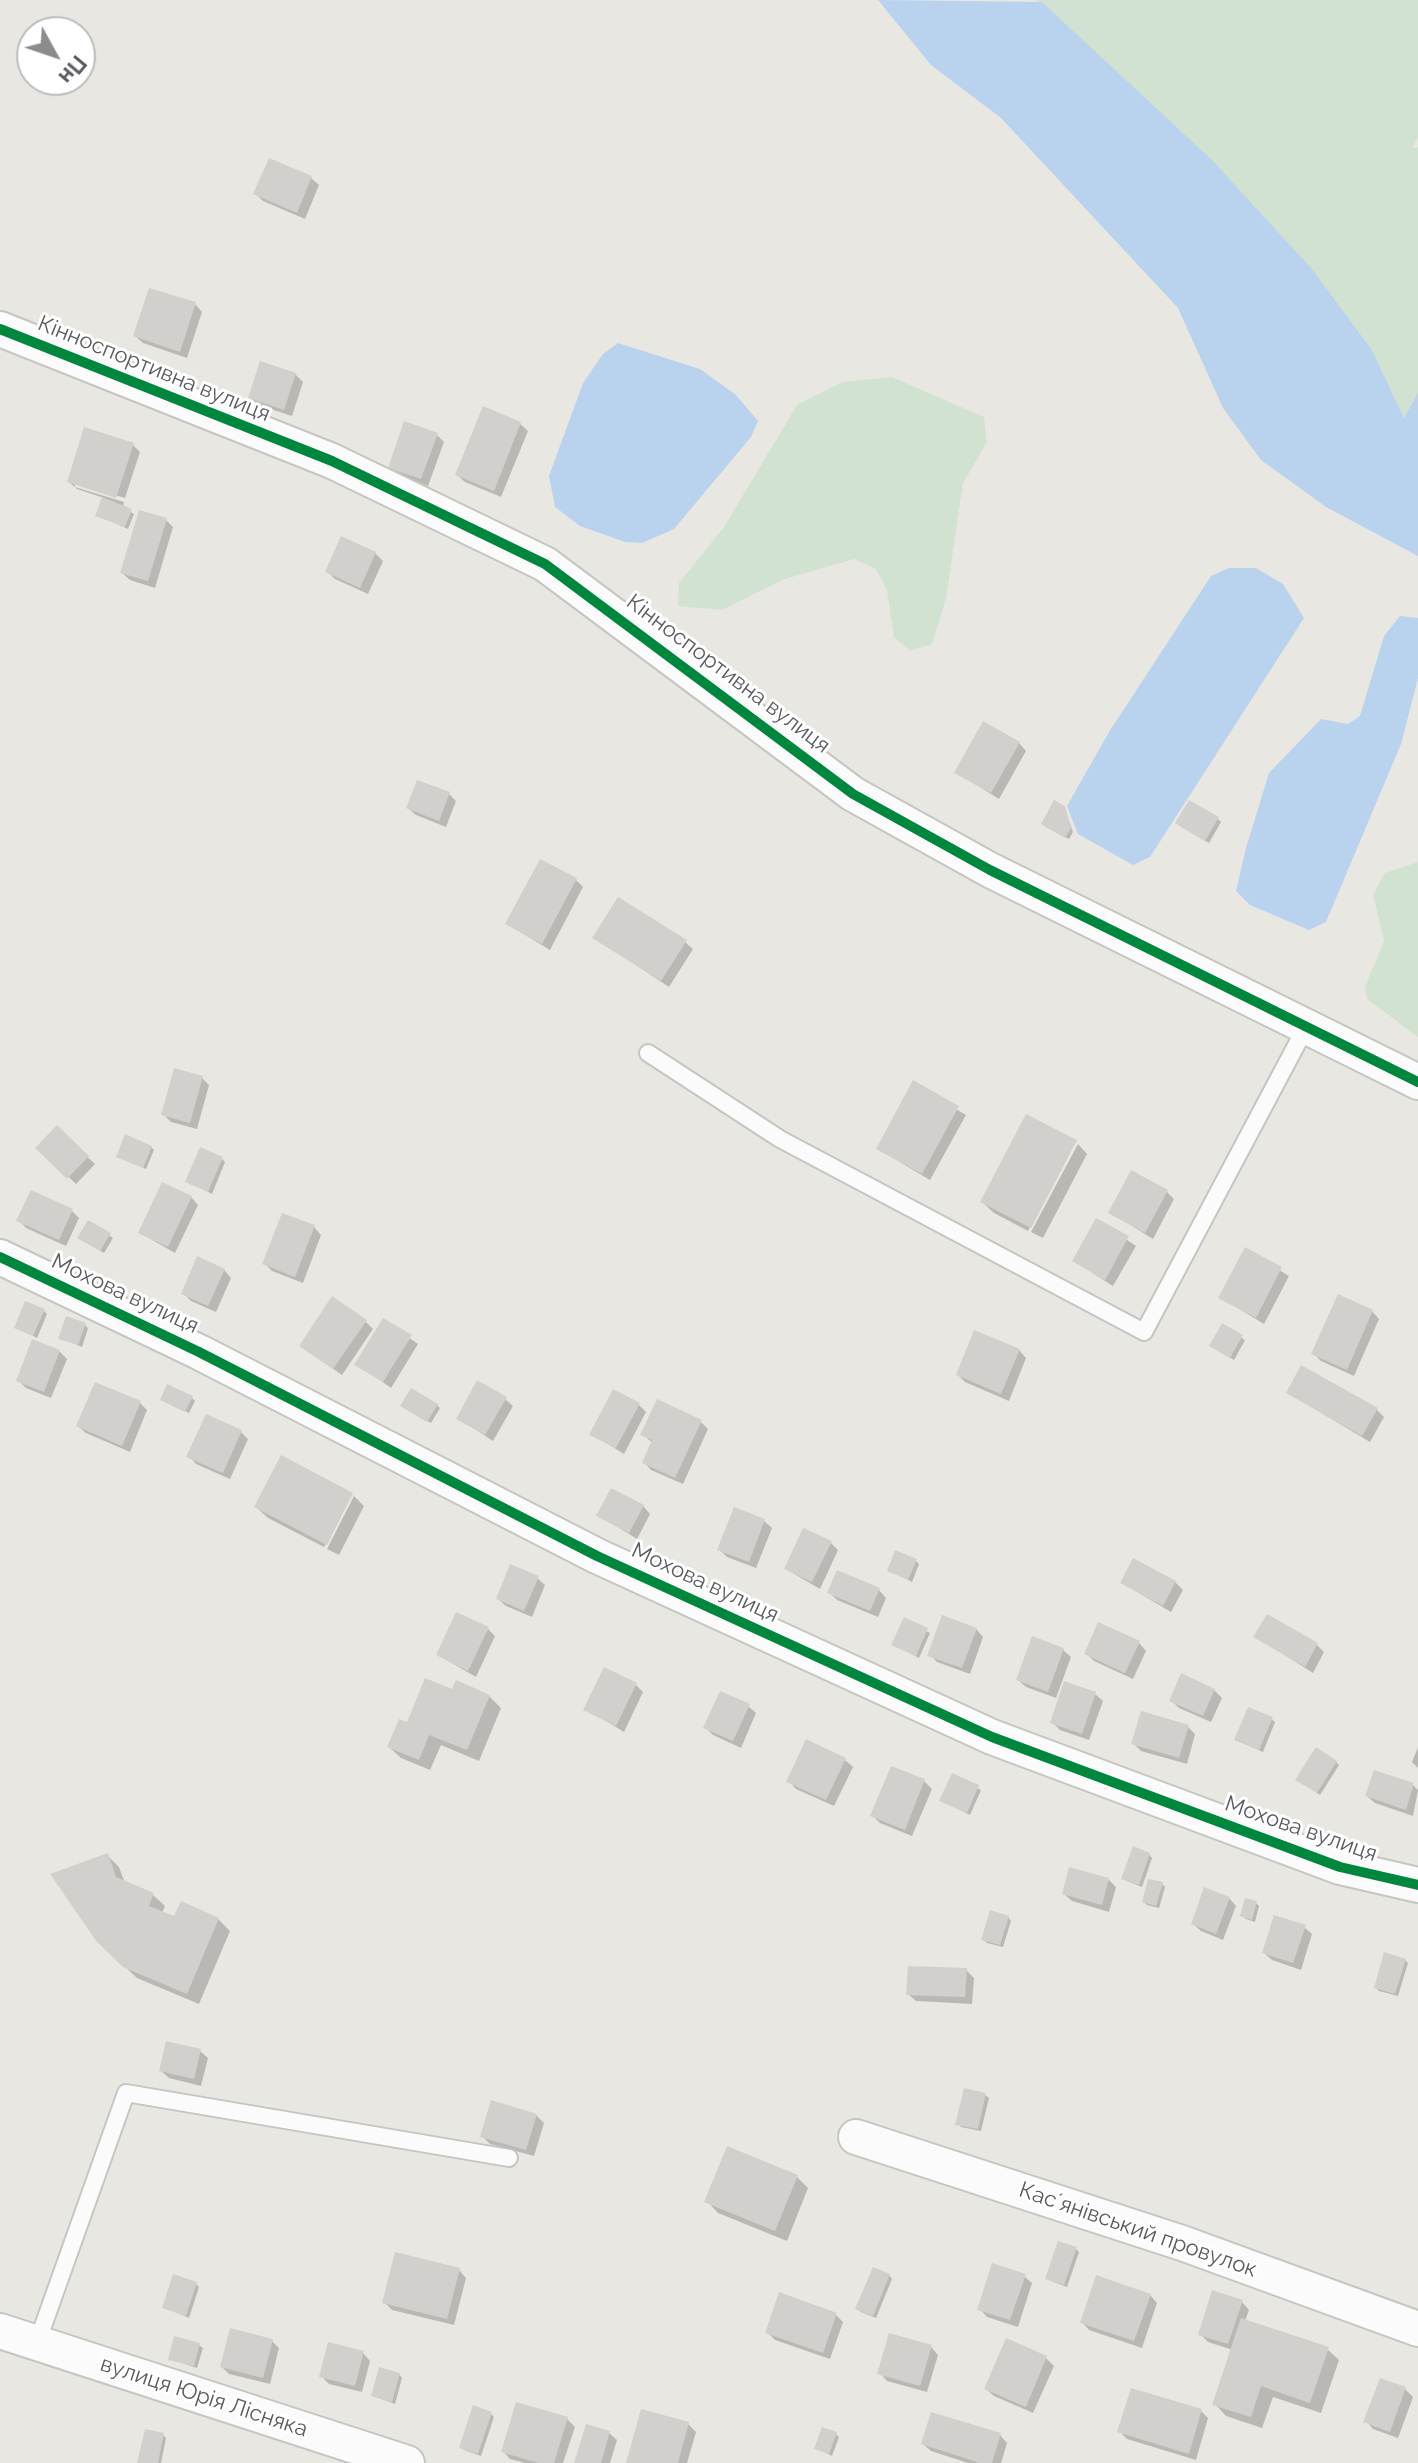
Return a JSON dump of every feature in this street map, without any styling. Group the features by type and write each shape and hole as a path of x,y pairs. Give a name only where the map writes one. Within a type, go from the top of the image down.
{"street":[{"name":"Кінноспортивна вулиця","path":"0,329 332,461 545,564 853,794 990,870 1418,1082"},
{"name":"Мохова вулиця","path":"0,1257 199,1352 597,1556 992,1737 1340,1867 1418,1885"},
{"name":"Касʼянівський провулок","path":"856,2137 1182,2243 1418,2329"},
{"name":"вулиця Юрія Лісняка","path":"0,2331 407,2463"}],"lane":[{"path":"648,1053 780,1139 1144,1332 1306,1027"},
{"path":"37,2343 126,2093 509,2158"}],"green space":[{"path":"1036,0 1418,0 1418,138 1412,148 1418,147 1418,392 1404,418 1372,350 1211,159"},
{"path":"892,377 984,417 987,442 963,483 946,599 932,644 910,651 894,637 887,590 876,569 854,559 785,579 722,610 678,606 679,583 724,527 797,405 843,382"},
{"path":"1418,862 1418,1037 1367,999 1365,987 1384,941 1373,894 1385,873"}],"water":[{"path":"878,0 1042,2 1211,159 1311,268 1372,350 1404,418 1418,392 1418,556 1326,507 1261,460 1223,408 1178,308 1001,118 931,65"},
{"path":"618,343 700,369 736,395 758,421 751,437 674,529 642,543 625,542 580,526 555,507 549,476 583,383 603,354"},
{"path":"1229,568 1256,568 1283,584 1304,618 1150,857 1133,865 1078,834 1067,806 1109,732 1211,576"},
{"path":"1400,616 1418,618 1418,678 1401,744 1326,922 1309,930 1250,905 1236,891 1246,848 1269,773 1321,719 1348,724 1360,716 1384,636"}],"building":[{"path":"269,158 312,176 297,213 253,194"},
{"path":"149,288 196,302 180,352 133,336"},
{"path":"260,361 296,373 284,410 248,398"},
{"path":"483,406 521,422 494,491 455,475"},
{"path":"404,421 438,433 421,479 388,468"},
{"path":"84,427 134,443 116,498 67,482"},
{"path":"102,497 132,509 125,527 95,516"},
{"path":"139,510 167,518 148,581 120,573"},
{"path":"341,536 376,552 360,588 325,572"},
{"path":"983,721 1020,742 991,793 954,773"},
{"path":"417,780 450,792 439,821 406,808"},
{"path":"1054,800 1065,806 1071,828 1065,838 1041,824"},
{"path":"1189,800 1219,817 1205,841 1175,823"},
{"path":"540,859 577,878 542,944 505,924"},
{"path":"618,897 687,940 661,981 592,938"},
{"path":"174,1068 203,1076 190,1123 161,1115"},
{"path":"913,1080 959,1106 922,1174 876,1149"},
{"path":"1026,1114 1077,1140 1031,1228 980,1202"},
{"path":"57,1125 89,1156 67,1179 35,1148"},
{"path":"125,1134 152,1146 143,1168 116,1157"},
{"path":"200,1147 223,1157 208,1192 185,1182"},
{"path":"1131,1170 1168,1190 1145,1233 1108,1213"},
{"path":"162,1182 192,1196 168,1247 138,1233"},
{"path":"31,1190 73,1209 59,1240 16,1221"},
{"path":"282,1213 315,1225 295,1277 262,1264"},
{"path":"1096,1218 1129,1236 1105,1280 1072,1261"},
{"path":"88,1220 111,1233 100,1251 77,1238"},
{"path":"1245,1247 1282,1267 1256,1318 1218,1298"},
{"path":"197,1256 225,1269 208,1306 181,1294"},
{"path":"1338,1294 1373,1310 1347,1370 1311,1354"},
{"path":"332,1296 367,1320 333,1369 299,1346"},
{"path":"25,1301 45,1309 33,1336 14,1328"},
{"path":"66,1316 86,1323 78,1345 58,1339"},
{"path":"383,1318 412,1335 383,1382 354,1365"},
{"path":"1222,1323 1243,1335 1230,1358 1209,1346"},
{"path":"974,1330 1020,1349 1001,1394 956,1375"},
{"path":"32,1339 60,1350 44,1392 16,1381"},
{"path":"1301,1365 1378,1408 1362,1436 1286,1393"},
{"path":"477,1380 507,1397 485,1435 456,1419"},
{"path":"95,1382 141,1401 122,1446 76,1426"},
{"path":"167,1384 193,1396 185,1412 160,1400"},
{"path":"411,1388 438,1404 427,1422 400,1406"},
{"path":"613,1389 640,1403 616,1448 589,1435"},
{"path":"657,1399 702,1420 675,1478 642,1463 652,1440 640,1435"},
{"path":"206,1414 242,1430 223,1473 186,1457"},
{"path":"281,1455 353,1493 327,1545 254,1507"},
{"path":"611,1488 644,1505 629,1533 596,1516"},
{"path":"734,1507 765,1519 749,1562 717,1550"},
{"path":"803,1528 832,1541 812,1582 784,1569"},
{"path":"895,1550 917,1559 908,1580 887,1571"},
{"path":"1133,1558 1176,1581 1163,1606 1120,1583"},
{"path":"510,1564 539,1576 524,1611 496,1599"},
{"path":"837,1570 880,1588 870,1611 827,1593"},
{"path":"456,1612 489,1627 468,1671 436,1655"},
{"path":"1267,1614 1318,1643 1305,1667 1253,1637"},
{"path":"942,1615 977,1628 962,1668 927,1656"},
{"path":"904,1617 928,1628 916,1656 891,1645"},
{"path":"1098,1622 1140,1641 1125,1673 1084,1654"},
{"path":"1032,1636 1064,1648 1048,1692 1016,1680"},
{"path":"604,1667 637,1683 616,1726 583,1710"},
{"path":"1181,1673 1215,1689 1203,1716 1169,1701"},
{"path":"425,1678 452,1689 456,1680 490,1695 467,1750 429,1735 419,1760 387,1747 399,1719 407,1722"},
{"path":"1064,1681 1096,1692 1082,1734 1050,1723"},
{"path":"720,1691 750,1704 733,1741 703,1728"},
{"path":"1248,1707 1273,1717 1259,1750 1234,1740"},
{"path":"1141,1711 1189,1725 1179,1758 1131,1744"},
{"path":"806,1739 846,1758 826,1800 786,1782"},
{"path":"1316,1747 1337,1761 1317,1793 1295,1780"},
{"path":"891,1766 925,1779 905,1830 870,1816"},
{"path":"1374,1770 1414,1783 1406,1810 1365,1796"},
{"path":"952,1773 979,1785 967,1813 939,1801"},
{"path":"1133,1846 1150,1853 1139,1885 1121,1879"},
{"path":"108,1853 116,1877 154,1893 149,1906 174,1916 181,1901 219,1918 187,1994 123,1967 97,1942 50,1874"},
{"path":"1069,1867 1109,1878 1102,1905 1062,1894"},
{"path":"1148,1879 1163,1882 1156,1906 1142,1902"},
{"path":"1204,1887 1230,1897 1216,1934 1191,1924"},
{"path":"1245,1898 1257,1901 1252,1920 1240,1916"},
{"path":"990,1910 1009,1916 1000,1945 981,1940"},
{"path":"1274,1915 1306,1925 1293,1963 1262,1953"},
{"path":"1384,1952 1406,1959 1395,1994 1374,1988"},
{"path":"908,1966 967,1968 965,1997 906,1995"},
{"path":"166,2041 201,2049 194,2079 159,2071"},
{"path":"964,2088 986,2093 978,2129 955,2125"},
{"path":"491,2100 537,2114 526,2150 480,2137"},
{"path":"727,2146 798,2175 775,2231 704,2202"},
{"path":"1058,2241 1077,2247 1064,2285 1045,2279"},
{"path":"395,2252 460,2268 447,2319 382,2303"},
{"path":"992,2263 1026,2274 1010,2320 977,2310"},
{"path":"873,2267 890,2274 873,2316 855,2309"},
{"path":"173,2274 197,2282 186,2316 162,2308"},
{"path":"1096,2275 1151,2294 1134,2341 1080,2323"},
{"path":"1212,2290 1243,2300 1228,2344 1198,2335"},
{"path":"779,2292 837,2313 823,2353 765,2333"},
{"path":"1241,2318 1329,2347 1310,2403 1261,2386 1251,2417 1212,2405"},
{"path":"230,2328 273,2339 263,2378 220,2367"},
{"path":"889,2333 932,2345 920,2386 877,2374"},
{"path":"174,2336 200,2343 194,2366 168,2360"},
{"path":"1006,2338 1047,2356 1026,2407 984,2389"},
{"path":"328,2342 364,2351 355,2386 319,2377"},
{"path":"379,2367 400,2373 392,2402 371,2396"},
{"path":"1380,2378 1406,2387 1390,2432 1363,2422"},
{"path":"1131,2388 1202,2409 1189,2454 1117,2432"},
{"path":"516,2402 568,2417 554,2463 539,2463 501,2452"},
{"path":"473,2405 492,2412 478,2454 459,2448"},
{"path":"641,2409 689,2422 678,2463 626,2463"},
{"path":"931,2412 1001,2433 992,2463 980,2463 921,2444"},
{"path":"586,2424 610,2431 601,2463 574,2463"},
{"path":"822,2427 837,2432 829,2454 814,2449"},
{"path":"145,2429 164,2433 158,2463 137,2463"}],"cycle path":[{"path":"0,329 332,461 545,564 853,794 990,870 1418,1082"},
{"path":"0,1257 199,1352 597,1556 992,1737 1340,1867 1418,1885"}]}
